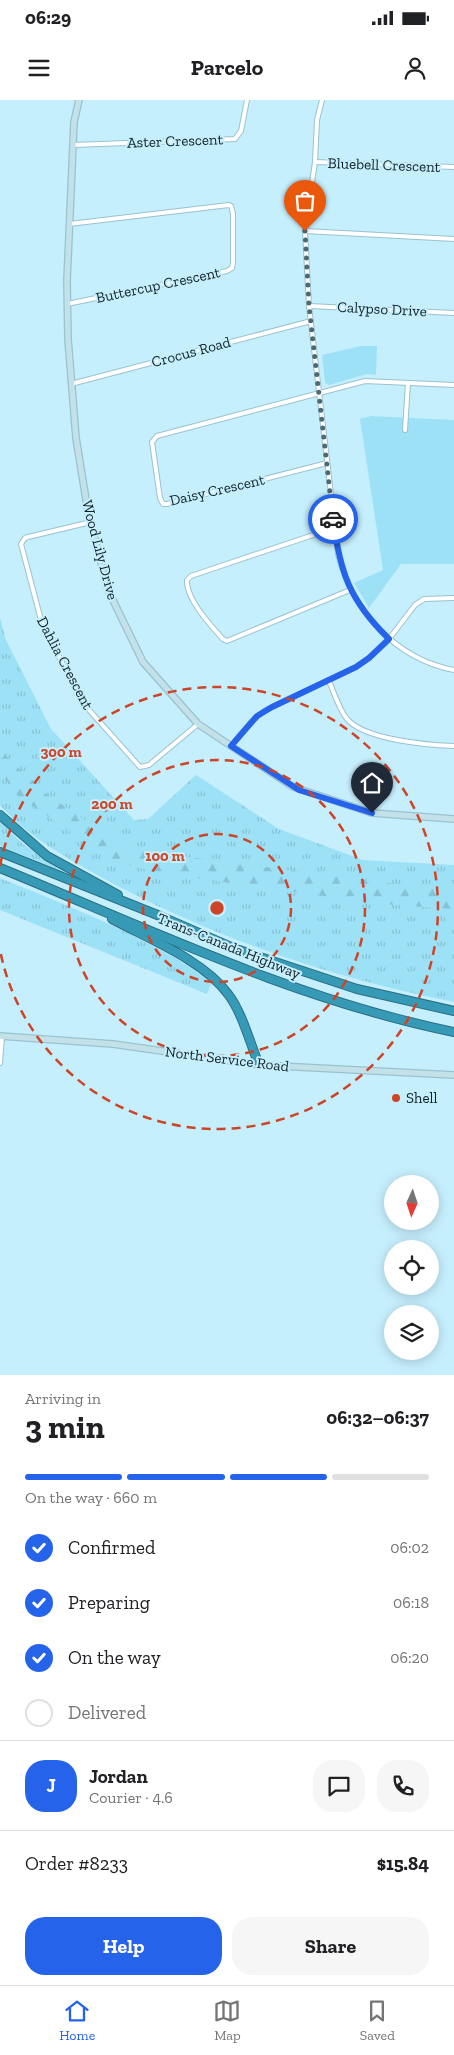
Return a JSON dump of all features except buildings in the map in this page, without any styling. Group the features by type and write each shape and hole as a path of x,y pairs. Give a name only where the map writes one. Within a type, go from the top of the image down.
{"highway":[{"path":"0,815 47,856 160,916"},
{"name":"Trans-Canada Highway","path":"0,852 272,962 356,989 454,1012"},
{"name":"Trans-Canada Highway","path":"0,868 232,964 312,994 397,1020 454,1032"},
{"path":"75,899 173,951 216,979 229,995 259,1065"}],"street":[{"name":"Wood Lily Drive","path":"79,100 75,117 73,144 67,304 76,438 90,522 109,594 143,662 198,724 299,790 372,813 454,819"},
{"name":"Aster Crescent","path":"73,144 235,139 241,131 247,100"},
{"path":"322,100 317,120 315,162 305,231 309,306 334,528 340,563 350,590 370,620 389,639 418,657 454,670"},
{"name":"Bluebell Crescent","path":"315,162 454,167"},
{"name":"Buttercup Crescent","path":"67,304 227,271 232,268 234,263 233,213 229,205 69,224"},
{"path":"305,231 454,239"},
{"name":"Calypso Drive","path":"309,306 454,313"},
{"name":"Crocus Road","path":"71,384 311,321"},
{"path":"319,393 368,381 454,385"},
{"path":"405,430 408,383"},
{"name":"Daisy Crescent","path":"319,393 157,436 152,439 152,445 160,498 164,504 327,463"},
{"name":"Dahlia Crescent","path":"90,522 28,537 21,544 41,620 81,701 137,765 142,768 149,765 198,724"},
{"path":"334,528 191,576 186,580 187,586 203,617 227,641 350,590"},
{"path":"231,746 257,716 362,663 389,639 415,604 424,599 454,598"},
{"path":"329,681 345,716 356,725 390,739 454,746"},
{"path":"0,1063 1,1036"},
{"name":"North Service Road","path":"1,1036 114,1044 259,1065 454,1075"}],"green space":[{"path":"361,346 377,346 376,375 367,374 329,385 325,383 322,355"},
{"path":"371,416 454,420 454,564 401,564 369,608 354,583 383,570 360,419"},
{"path":"0,618 6,640 51,729 134,820 148,819 196,775 279,829 363,860 454,865 454,1002 362,981 317,968 229,937 143,899 101,877 60,854 22,827 0,805"},
{"path":"0,750 42,791 128,849 428,888 454,888 454,909 394,905 236,884 147,870 111,860 17,795 0,771"},
{"path":"0,821 23,844 77,877 0,846"},
{"path":"0,878 93,917 172,956 211,984 207,994 0,910"}],"way so far":[{"path":"305,231 309,306 333,519"}],"place":[{"name":"Shell","path":"396,1098"}],"route":[{"path":"333,519 336,546 346,580 364,612 389,639 369,658 356,667 257,716 231,746 299,790 372,813"}]}
